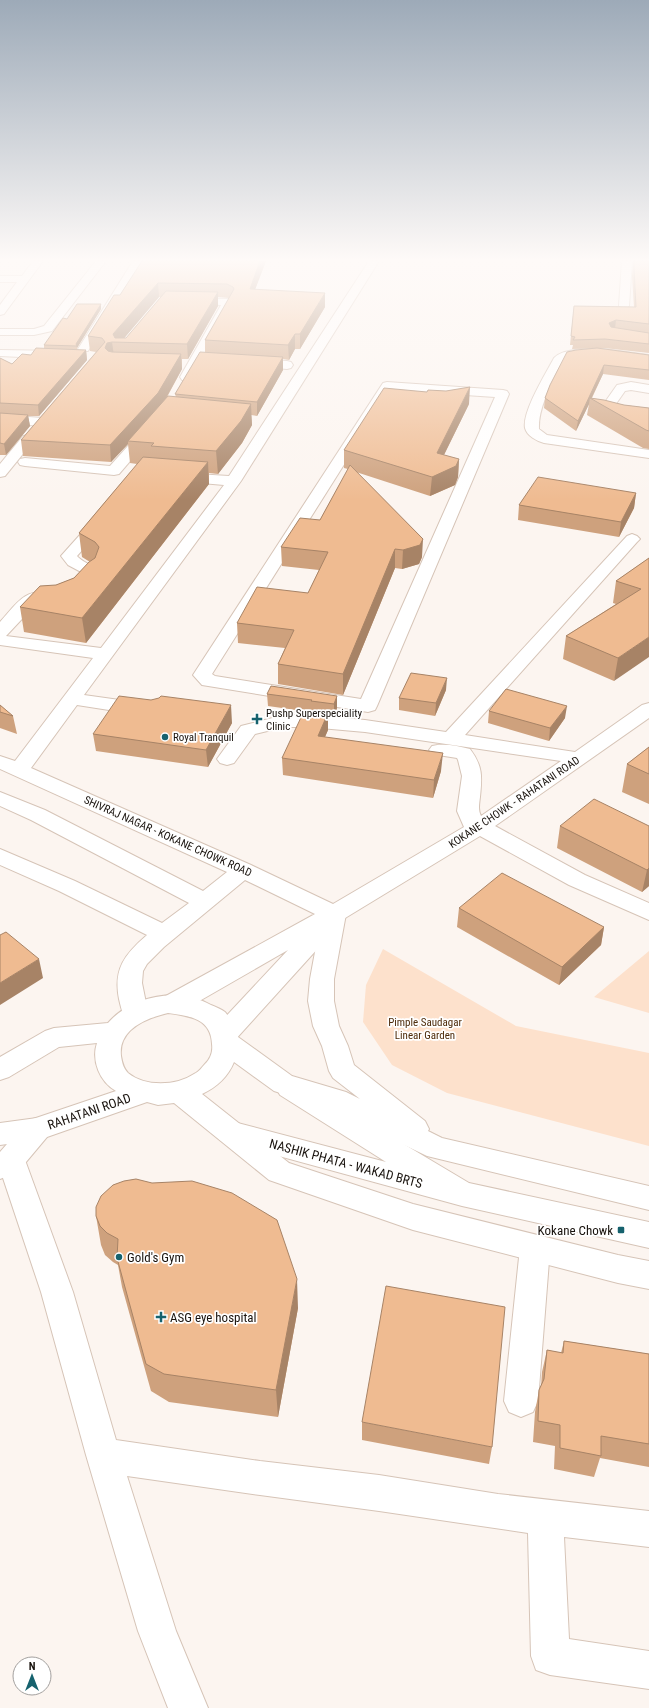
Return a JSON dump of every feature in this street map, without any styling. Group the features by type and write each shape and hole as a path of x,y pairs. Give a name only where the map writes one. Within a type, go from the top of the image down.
{"street":[{"path":"0,353 88,352 94,341"},
{"path":"182,385 207,341"},
{"path":"9,766 71,699 234,482 266,421 320,341"},
{"path":"649,359 586,352 569,353 560,358 533,414 532,428 533,431 544,439 649,454"},
{"path":"178,365 212,360"},
{"path":"242,362 287,365"},
{"path":"387,386 503,394 368,706 347,703 209,681 202,675 387,386"},
{"path":"649,388 631,386 621,388 604,412 610,415 649,420"},
{"path":"0,473 53,410"},
{"path":"0,419 43,422"},
{"path":"114,471 156,424"},
{"path":"24,462 134,473"},
{"path":"163,475 234,482"},
{"path":"0,632 32,598 62,594 79,587 91,579 91,571 74,562 69,556 108,511"},
{"path":"451,739 632,539"},
{"path":"0,640 106,654"},
{"path":"71,699 153,710"},
{"path":"337,723 347,703"},
{"name":"KOKANE CHOWK - RAHATANI ROAD","path":"172,1004 334,914 478,828 649,709"},
{"path":"227,759 248,730 284,721 337,723 578,758"},
{"path":"320,735 463,753 468,760 472,776 468,811 478,828 577,880 649,912"},
{"name":"SHIVRAJ NAGAR - KOKANE CHOWK ROAD","path":"9,766 243,870 334,914"},
{"path":"0,798 38,815 206,902"},
{"path":"0,856 67,886 165,934"},
{"path":"135,1013 129,983 133,965 146,950 243,870"},
{"path":"334,914 226,1038 227,1051 223,1060 211,1076 192,1088 180,1092 157,1094 126,1085 113,1072 109,1064 107,1048 114,1032 123,1021 135,1013 149,1007 172,1004 196,1007 214,1018 226,1038 283,1084 336,1100 437,1148 649,1198"},
{"path":"334,914 322,979 321,1001 326,1026 335,1046 342,1071 383,1102 437,1148"},
{"path":"0,1070 54,1038 114,1032"},
{"name":"NASHIK PHATA - WAKAD BRTS","path":"283,1084 462,1194"},
{"name":"RAHATANI ROAD","path":"4,1154 37,1129 146,1092"},
{"path":"180,1092 279,1172 413,1217 649,1275"},
{"name":"NASHIK PHATA - WAKAD BRTS","path":"229,1132 462,1194 649,1235"},
{"path":"4,1154 57,1292 103,1455 157,1631 188,1708"},
{"path":"521,1401 535,1248"},
{"path":"103,1455 545,1517 649,1529"},
{"path":"545,1517 550,1656 649,1670"}],"green space":[{"name":"Pimple Saudagar Linear Garden","path":"383,949 516,1026 649,1053 649,1146 447,1093 392,1065 363,1022 366,985"},
{"path":"649,951 649,1013 594,997"}],"building":[{"path":"47,341 78,341 76,344 77,346 44,345"},
{"path":"104,341 189,341 187,344 107,343 105,348 112,352 181,354 158,393 110,445 21,440 105,342"},
{"path":"217,341 291,341 288,345"},
{"path":"620,341 649,341 649,344"},
{"path":"36,348 86,350 38,405 0,403 0,358 12,364 22,354 31,355"},
{"path":"597,348 649,355 649,370 604,365 578,421 545,398 567,352"},
{"path":"200,352 283,357 257,402 175,394"},
{"path":"470,387 437,453 459,459 456,466 432,477 344,450 384,388 427,392 428,390 446,391"},
{"path":"168,396 251,404 241,421 216,451 151,446 154,443 128,441"},
{"path":"590,398 624,405 649,408 649,431 646,430"},
{"path":"0,413 28,415 4,444 0,443"},
{"path":"143,457 208,462 82,618 20,607 40,586 56,585 74,578 89,562 95,558 99,547 95,542 79,533"},
{"path":"350,465 423,539 420,545 403,550 395,549 343,674 278,664 294,630 237,623 257,587 308,593 328,552 281,547 300,518 320,520"},
{"path":"538,477 636,493 621,522 519,505"},
{"path":"649,558 649,637 618,658 566,636 641,589 616,581"},
{"path":"411,673 447,678 436,703 399,698"},
{"path":"271,686 337,696 334,704 267,694"},
{"path":"506,689 567,706 550,728 489,711"},
{"path":"119,696 151,700 161,696 231,705 206,750 93,734"},
{"path":"0,705 13,716 0,712"},
{"path":"304,711 328,713 318,736 443,753 434,780 282,758"},
{"path":"649,747 649,774 627,764"},
{"path":"594,799 649,826 649,868 647,870 560,826"},
{"path":"502,873 604,927 562,967 459,908"},
{"path":"6,932 39,959 0,983 0,935"},
{"path":"136,1179 152,1183 192,1181 232,1193 277,1220 297,1279 276,1390 164,1374 146,1364 117,1258 118,1239 107,1233 100,1226 96,1216 96,1207 101,1196 113,1185"},
{"path":"386,1286 505,1307 492,1447 362,1422"},
{"path":"564,1341 649,1354 649,1444 601,1436 601,1456 560,1448 560,1425 538,1421 539,1390 544,1379 547,1350 563,1353"}],"place":[{"name":"Pushp Superspeciality Clinic","path":"257,719"},
{"name":"Royal Tranquil","path":"165,737"},
{"name":"Kokane Chowk","path":"621,1230"},
{"name":"Gold's Gym","path":"119,1257"},
{"name":"ASG eye hospital","path":"161,1317"}]}
